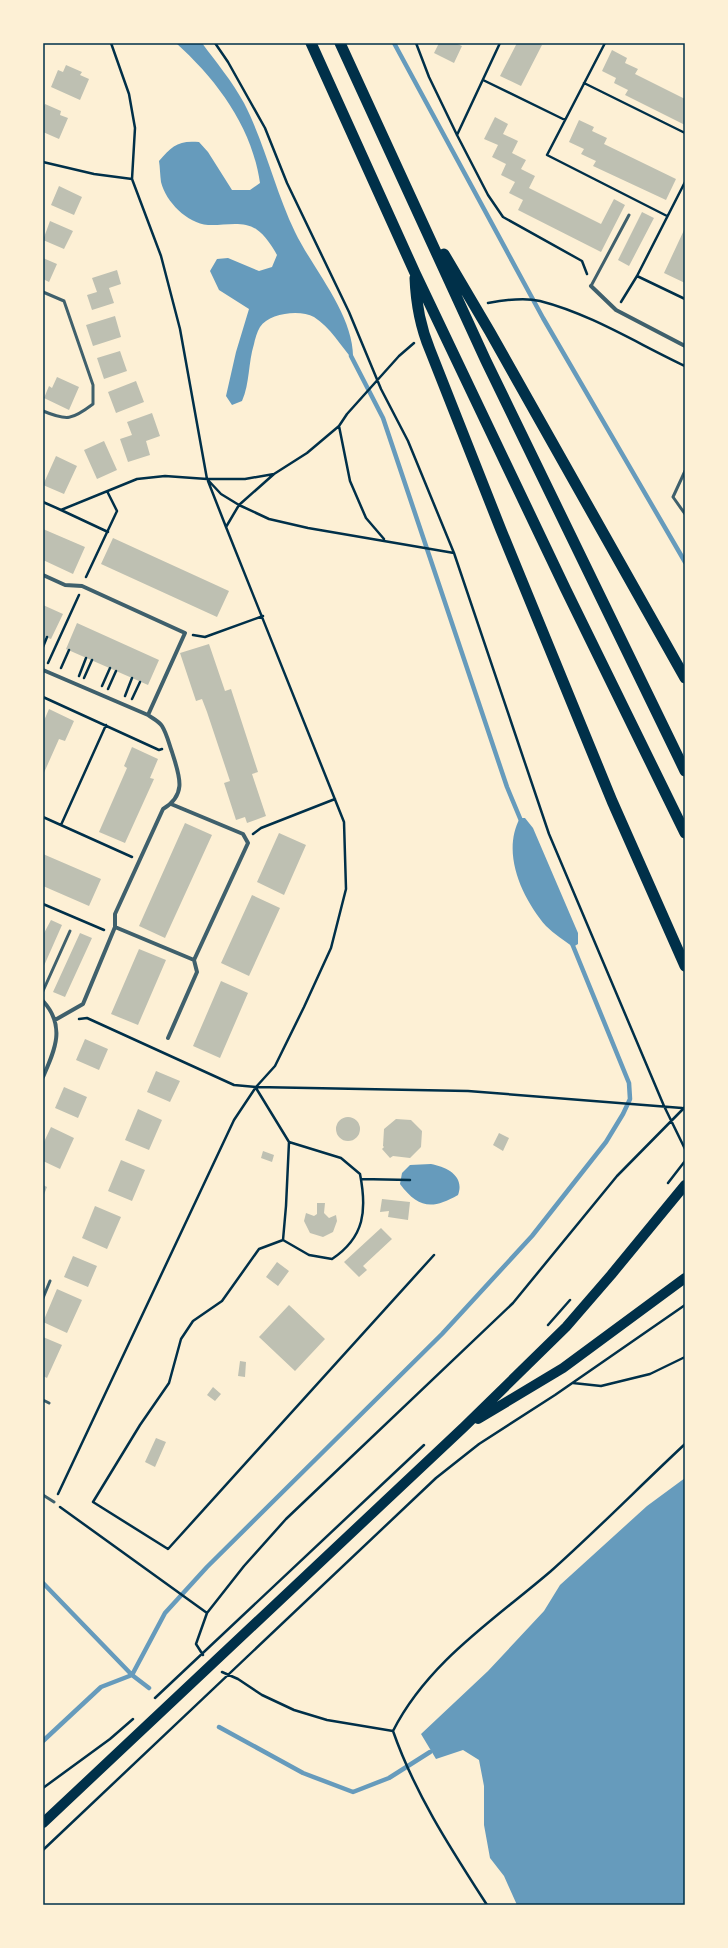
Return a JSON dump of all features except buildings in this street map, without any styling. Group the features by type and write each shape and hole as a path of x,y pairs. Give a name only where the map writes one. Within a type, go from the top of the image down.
{"highway":[{"path":"311,43 415,273 566,590 685,833"},
{"path":"340,43 496,381 685,771"},
{"path":"419,215 486,325 685,678"},
{"path":"415,273 416,301 421,328 501,530 612,801 685,966"}],"main road":[{"path":"43,1823 464,1427 566,1327 685,1185"},
{"path":"464,1427 563,1368 685,1278"}],"street":[{"path":"591,286 616,310 685,346"},
{"path":"43,575 66,585 82,586 185,633 148,715"},
{"path":"44,672 58,676 148,715 162,726 180,778 180,787 171,804 163,809 115,914 115,927 82,1004 55,1020"},
{"path":"168,1038 197,972 194,960 248,843 242,834 171,804"},
{"path":"115,927 194,960"},
{"path":"43,1001 55,1020 56,1046 43,1077"}],"lane":[{"path":"591,286 629,215"},
{"path":"43,292 64,301 93,385 93,404 70,418 60,418 43,411"},
{"path":"685,471 673,496 685,514"},
{"path":"43,991 70,931"},
{"path":"43,1298 50,1282"},
{"path":"43,1400 49,1403"},
{"path":"43,1495 54,1502"}],"path":[{"path":"111,43 129,94 135,128 132,179 161,256 180,329 207,479 344,822 346,889 331,948 275,1066 256,1087 234,1120 54,1502 207,1613"},
{"path":"215,43 228,62 265,128 287,183 349,312 382,389 408,441 454,553 549,834 664,1106 685,1149"},
{"path":"416,43 429,77 457,135 488,195 503,217 582,261 591,286"},
{"path":"457,135 500,43"},
{"path":"605,43 547,155 667,216"},
{"path":"483,80 565,120"},
{"path":"584,83 685,133"},
{"path":"43,162 94,174 132,179"},
{"path":"616,310 637,276 685,182"},
{"path":"637,276 685,299"},
{"path":"569,311 685,366"},
{"path":"226,527 240,505 274,474 307,454 339,426 347,414"},
{"path":"339,426 350,481 366,518 384,540"},
{"path":"61,510 137,479 164,476 207,479 245,479 274,474"},
{"path":"207,479 221,494 269,519 308,528 454,553"},
{"path":"43,502 108,532"},
{"path":"185,633 205,637 263,616"},
{"path":"43,647 47,637"},
{"path":"58,676 69,650"},
{"path":"75,684 86,658"},
{"path":"81,686 92,660"},
{"path":"99,694 110,668"},
{"path":"104,696 116,671"},
{"path":"121,704 132,678"},
{"path":"129,706 140,682"},
{"path":"43,697 159,750 170,746"},
{"path":"62,826 106,725"},
{"path":"246,838 261,828 335,798"},
{"path":"43,817 140,860"},
{"path":"43,904 112,934"},
{"path":"55,1020 87,1018 234,1085 256,1087 468,1091 684,1108"},
{"path":"256,1087 290,1142 283,1240"},
{"path":"393,1731 327,1720 294,1710 262,1695 229,1675 210,1666 196,1644 207,1613 244,1566 286,1519 513,1303 617,1176 684,1108"},
{"path":"283,1240 309,1255 332,1259 344,1251 360,1228 364,1194 360,1174 341,1158 290,1142"},
{"path":"664,1188 685,1161"},
{"path":"361,1179 410,1180"},
{"path":"283,1240 259,1249 222,1301 193,1321 181,1339 168,1383 140,1425 93,1502 168,1549 434,1255"},
{"path":"547,1326 573,1297"},
{"path":"43,1850 436,1478 480,1444 572,1383 685,1304"},
{"path":"572,1383 601,1386 650,1374 685,1357"},
{"path":"152,1701 426,1443"},
{"path":"487,1905 433,1818 411,1777 393,1731 405,1708 425,1682 445,1660 552,1570 685,1444"},
{"path":"43,1788 110,1739 136,1716"}],"water":[{"path":"176,43 202,43 224,72 244,103 258,135 295,232 341,310 352,343 353,360 330,331 314,317 301,313 293,313 270,318 260,327 256,336 245,394 242,401 232,405 226,396 236,352 249,309 219,290 210,271 217,259 228,258 259,271 272,267 277,255 271,244 262,234 251,226 239,224 208,225 192,220 178,210 164,190 161,182 159,161 176,145 186,142 199,142 208,152 232,190 250,190 260,183 256,162 241,124 218,89 191,57"},
{"path":"520,818 525,818 533,828 578,933 578,944 573,947 546,926 537,915 522,889 517,875 513,846 515,832"},
{"path":"431,1164 443,1167 457,1178 460,1188 458,1195 440,1203 426,1204 413,1198 400,1184 402,1173 410,1165"},
{"path":"685,1478 685,1905 517,1905 504,1876 490,1858 484,1825 484,1786 479,1760 463,1750 436,1759 421,1734 488,1671 544,1611 560,1585 647,1506"}],"waterway":[{"path":"394,43 543,318 685,562"},
{"path":"351,356 383,418 507,787 522,823"},
{"path":"132,1675 165,1613 207,1567 442,1334 532,1236 606,1142 623,1114 630,1099 629,1083 571,941"},
{"path":"43,1583 132,1675 149,1688"},
{"path":"43,1741 101,1687 132,1675"},
{"path":"219,1727 303,1773 353,1792 389,1778 430,1752"}]}
